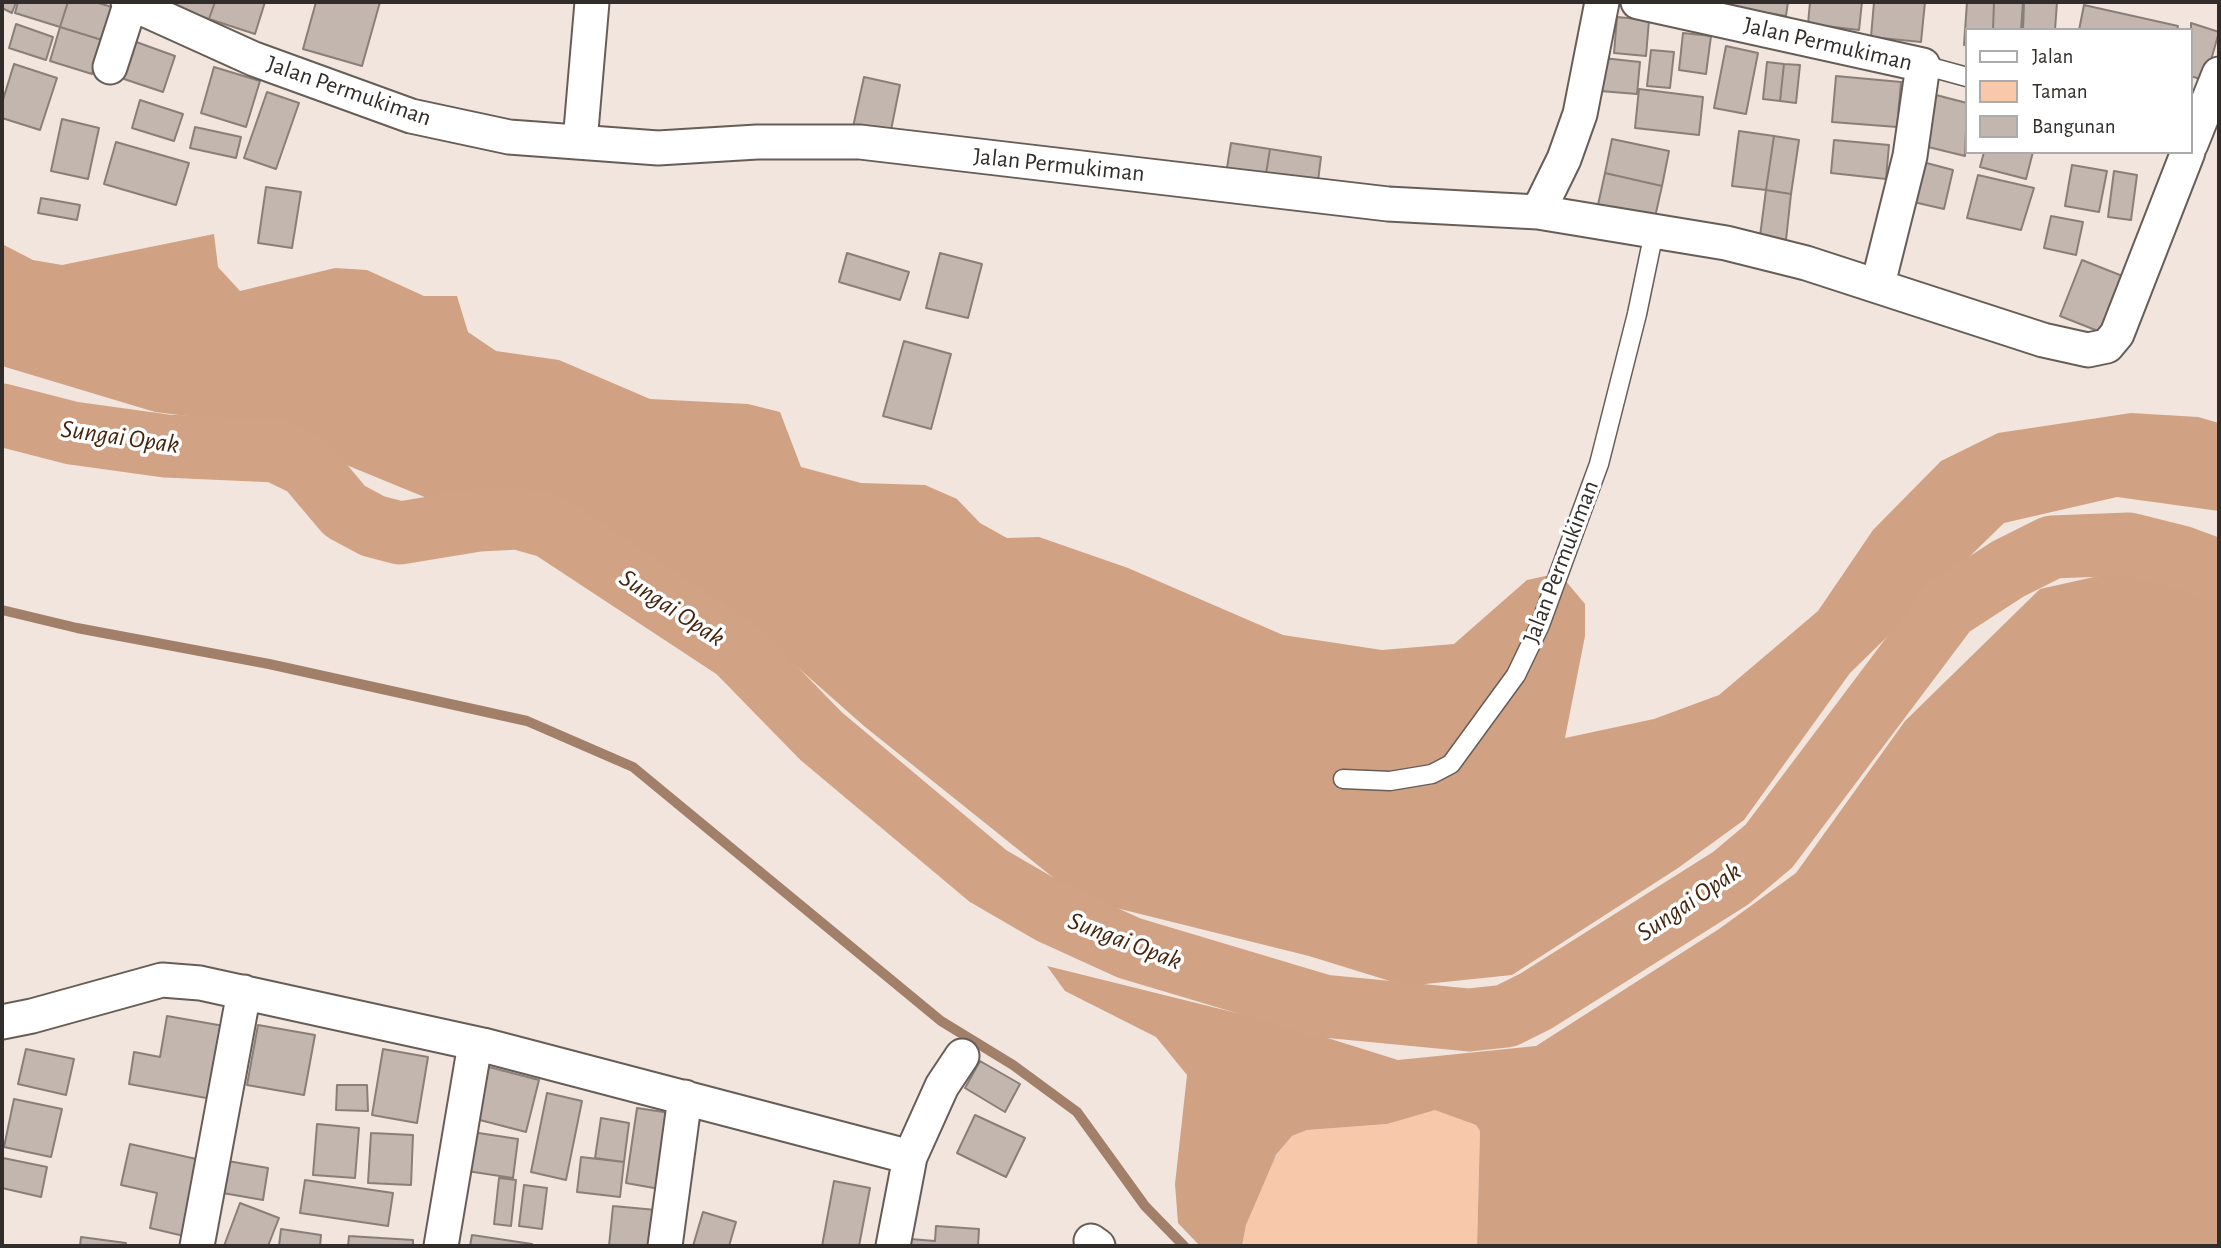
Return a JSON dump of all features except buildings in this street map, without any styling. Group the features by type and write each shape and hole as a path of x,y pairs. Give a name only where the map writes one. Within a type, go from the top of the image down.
{"street":[{"path":"110,67 130,2"},
{"name":"Jalan Permukiman","path":"130,2 254,59 411,116 509,137 658,148 757,142 860,142 1388,204 1538,212 1739,247 1878,284 2042,340 2088,350 2107,346 2117,334 2187,154"},
{"path":"580,142 592,2"},
{"path":"1538,212 1564,159 1580,114 1602,2"},
{"name":"Jalan Permukiman","path":"1639,2 1923,65 1910,156 1878,284"},
{"name":"Jalan Permukiman","path":"2193,138 2219,74"},
{"path":"3,1030 162,980 200,983 475,1044 910,1157"},
{"path":"197,1246 244,992"},
{"path":"440,1246 475,1044"},
{"path":"893,1246 910,1157 942,1086 962,1056"},
{"path":"665,1246 685,1097"}],"lane":[{"path":"1923,65 1966,77"},
{"name":"Jalan Permukiman","path":"1343,779 1390,781 1432,774 1451,764 1516,675 1539,625 1599,464 1637,314 1654,232"}],"green space":[{"path":"1435,1109 1476,1125 1480,1131 1477,1246 1242,1246 1246,1225 1271,1162 1292,1136 1307,1130 1387,1124"}],"shaded area":[{"path":"214,234 218,267 240,291 335,268 367,270 424,296 457,296 468,332 496,351 559,360 650,399 748,404 780,412 801,467 861,483 925,485 957,499 980,523 1007,538 1039,537 1128,568 1283,635 1382,650 1454,644 1527,580 1559,573 1585,604 1585,636 1565,738 1654,719 1719,695 1818,611 1873,530 1941,461 1998,433 2131,413 2198,417 2219,423 2219,511 2117,497 2004,523 1850,673 1744,820 1678,868 1512,975 1406,986 1309,956 1080,899 864,726 761,635 244,423 155,412 2,366 2,244 33,260 62,265"},
{"path":"2121,571 2194,581 2219,596 2219,1246 1477,1246 1480,1131 1476,1125 1435,1110 1387,1124 1307,1130 1292,1136 1276,1155 1246,1225 1242,1246 1200,1246 1178,1223 1175,1184 1187,1075 1156,1037 1065,991 1047,966 1289,1026 1398,1060 1536,1046 1719,929 1796,873 1905,721 2040,589"}],"waterway":[{"name":"Sungai Opak","path":"2,415 72,433 166,446 276,451 307,466 345,511 373,526 400,533 479,520 518,518 550,527 737,650 821,736 988,876 1050,912 1129,948 1323,1006 1469,1020 1506,1016 1536,1001 1731,878 1769,846 1948,608 2008,569 2052,547 2129,544 2181,557 2219,571"},
{"path":"2,610 77,628 269,664 527,721 633,767 941,1021 1013,1065 1077,1112 1145,1206 1184,1246"}]}
